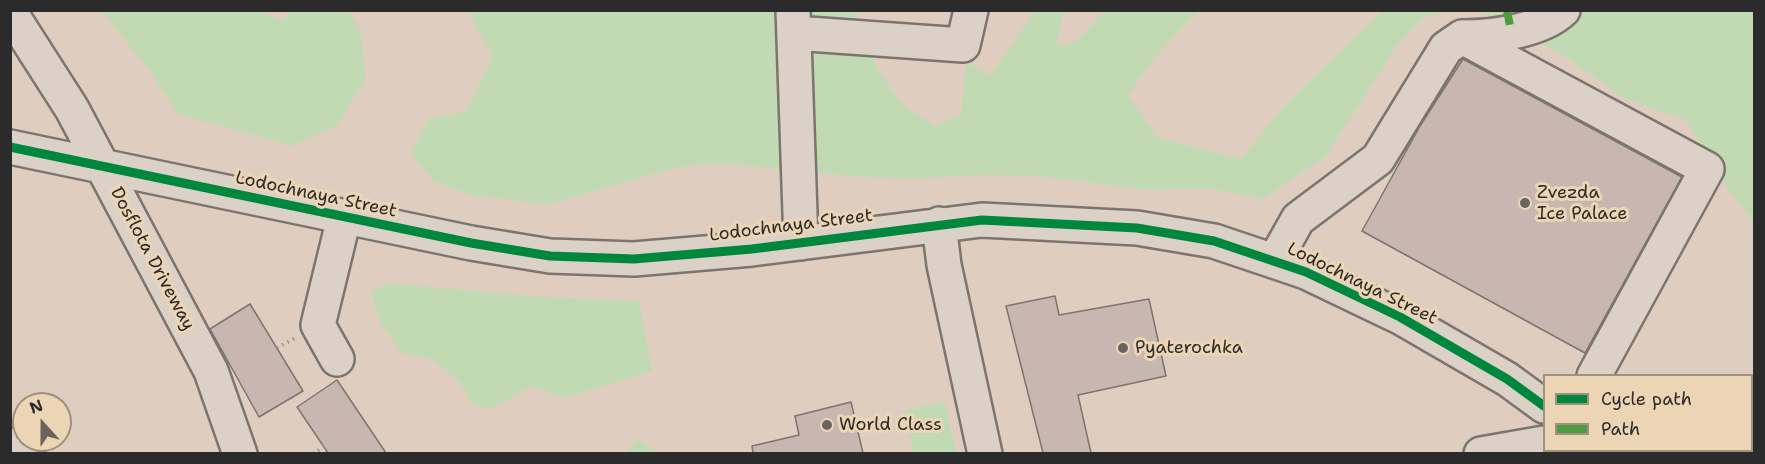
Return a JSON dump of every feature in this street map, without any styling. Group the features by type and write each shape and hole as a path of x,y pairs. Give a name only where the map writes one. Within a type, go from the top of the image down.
{"street":[{"path":"801,243 793,22 963,45 971,10"},
{"path":"1275,260 1298,219 1378,159 1446,48 1462,37 1486,37 1551,22 1563,10"},
{"name":"Dosflota Driveway","path":"10,12 72,109 211,371 240,453"},
{"path":"1462,37 1707,169 1595,374"},
{"name":"Lodochnaya Street","path":"10,147 344,218 550,256 634,259 801,243 982,220 1137,228 1215,241 1275,260 1400,317 1507,379 1543,405"},
{"path":"336,359 318,326 344,218"},
{"path":"939,224 944,265 985,453"},
{"path":"1481,453 1543,442"}],"path":[{"path":"313,453 324,447"}],"green space":[{"path":"102,11 259,11 284,21 290,11 348,11 360,28 366,78 336,126 292,146 178,114 149,70"},
{"path":"476,11 856,11 876,66 902,104 935,126 961,115 966,62 991,75 1030,18 1031,11 1063,11 1057,46 1075,42 1105,11 1198,11 1156,56 1128,95 1157,137 1240,159 1288,102 1382,11 1448,11 1423,18 1396,47 1325,157 1263,199 1205,188 1148,190 1038,176 976,175 912,179 851,176 717,163 675,168 549,204 474,196 433,181 411,154 429,118 465,112 493,57 469,13"},
{"path":"1478,11 1754,11 1754,223 1722,181 1686,120 1625,99 1560,53"},
{"path":"387,283 530,296 639,301 652,371 564,398 531,387 490,409 473,405 459,382 433,359 402,353 382,325 372,292"},
{"path":"945,402 956,453 913,453 904,411"},
{"path":"637,439 659,453 626,453"}],"building":[{"name":"Zvezda Ice Palace","path":"1463,59 1682,177 1585,353 1362,231 1420,126"},
{"path":"1055,296 1059,315 1149,299 1166,376 1078,395 1091,453 1043,453 1006,306"},
{"path":"250,304 303,391 259,417 210,329"},
{"path":"337,380 386,453 328,453 297,407"},
{"name":"World Class","path":"851,402 863,453 753,453 752,446 799,435 795,416"}],"marked path":[{"path":"1507,10 1511,31"}],"cycle path":[{"path":"10,147 471,243 550,256 634,259 752,249 982,220 1137,228 1214,241 1306,272 1400,317 1507,379 1543,405"}],"place":[{"name":"Zvezda Ice Palace","path":"1525,203"},
{"name":"Pyaterochka","path":"1123,348"},
{"name":"World Class","path":"827,425"}]}
